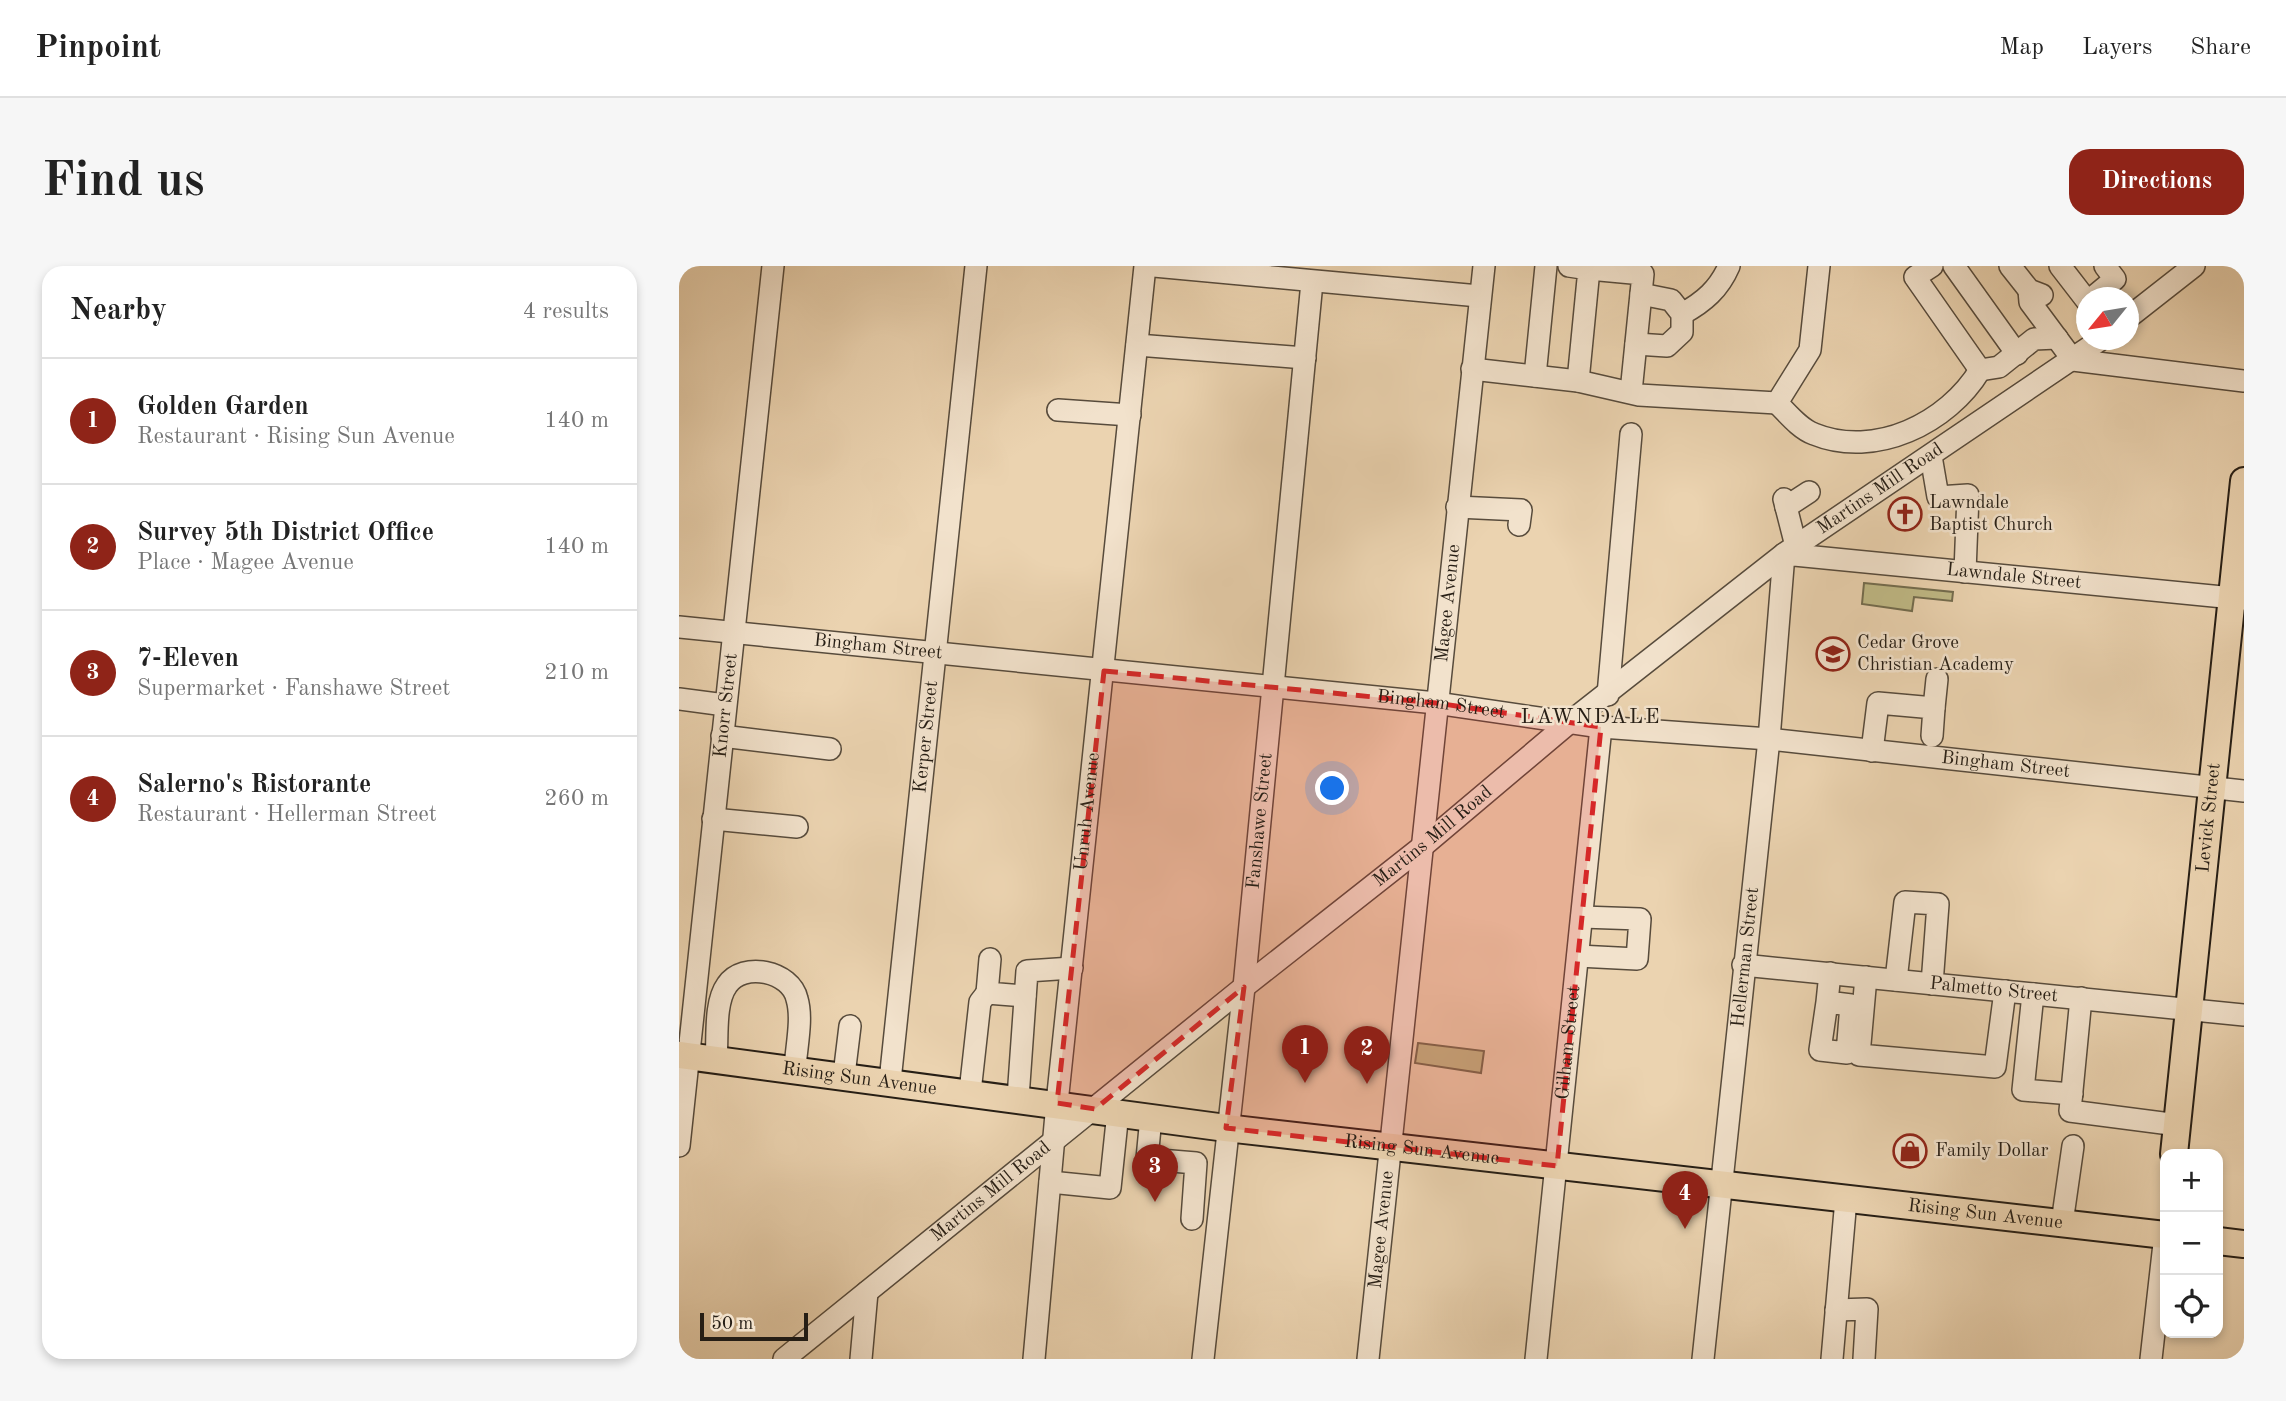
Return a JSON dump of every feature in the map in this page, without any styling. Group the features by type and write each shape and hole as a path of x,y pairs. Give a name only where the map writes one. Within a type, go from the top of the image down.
{"main road":[{"name":"Levick Street","path":"2175,1149 2212,788 2238,598 2244,481"},
{"name":"Rising Sun Avenue","path":"684,1056 970,1091 1226,1128 2160,1233"},
{"path":"2223,1242 2244,1244"}],"street":[{"name":"Knorr Street","path":"679,1146 689,949 713,819 773,266"},
{"name":"Kerper Street","path":"890,1081 976,266"},
{"name":"Unruh Avenue","path":"1034,1359 1057,1103 1145,266"},
{"path":"1154,266 1312,282 1377,276 1479,296"},
{"name":"Magee Avenue","path":"1368,1359 1484,266"},
{"path":"1535,376 1546,266"},
{"path":"1682,314 1705,301 1723,280 1729,266"},
{"path":"1777,403 1810,350 1819,266"},
{"path":"1932,266 1915,277 1980,370"},
{"path":"1954,266 2017,354"},
{"path":"2010,266 2029,290 2030,302 2073,360 2244,381"},
{"path":"2060,266 2076,287"},
{"path":"2139,309 2194,266"},
{"path":"1578,381 1579,267 1643,278 1671,300 1682,314 1682,332 1667,346 1636,344"},
{"path":"1631,392 1643,278"},
{"name":"Fanshawe Street","path":"1203,1359 1226,1128 1244,986 1312,282"},
{"path":"1980,370 1999,367 2033,339 2057,338"},
{"path":"1137,345 1304,358"},
{"name":"Martins Mill Road","path":"783,1359 1054,1142 1107,1110 1244,986 1423,846 1570,722 1608,695 1790,550 2086,350"},
{"path":"1472,369 1578,381 1631,392 1777,403 1811,433 1841,443 1886,440 1933,419 1968,390 1980,370"},
{"path":"1058,410 1130,415"},
{"path":"1608,695 1631,434"},
{"path":"1930,456 1938,496 1968,495 1965,572"},
{"name":"Hellerman Street","path":"1703,1359 1743,965 1790,550 1785,503 1809,492"},
{"path":"1457,507 1521,510 1519,525"},
{"name":"Lawndale Street","path":"1790,550 1965,572 2238,598"},
{"name":"Bingham Street","path":"679,627 1436,703 1601,727 1769,739 2244,791"},
{"path":"1932,736 1937,679"},
{"path":"679,699 725,705"},
{"path":"1872,751 1878,703 1934,708"},
{"name":"Gilham Street","path":"1536,1359 1601,727"},
{"path":"722,736 831,748"},
{"path":"713,819 797,827"},
{"path":"1896,980 1905,902 1948,905 1932,984"},
{"path":"1578,956 1637,959 1640,919 1582,917"},
{"path":"970,1091 980,1002 987,993 990,959"},
{"name":"Palmetto Street","path":"1743,965 2244,1015"},
{"path":"1018,1098 1027,971 1072,968"},
{"path":"716,1060 722,995 727,984 735,976 747,972 774,974 785,979 794,989 799,1002 795,1069"},
{"path":"1827,1002 1830,973"},
{"path":"1866,977 1859,1055 1995,1067 2005,991"},
{"path":"987,993 1025,996"},
{"path":"2033,994 2023,1090 2072,1094"},
{"path":"2081,998 2070,1111 2178,1125"},
{"path":"844,1075 849,1026"},
{"path":"1050,1182 1110,1188 1107,1110"},
{"path":"1151,1117 1147,1159 1196,1163 1192,1219"},
{"path":"2062,1223 2073,1146"},
{"path":"1195,1181 1220,1183"},
{"path":"1832,1359 1846,1199"},
{"path":"2151,1359 2160,1275"},
{"path":"861,1359 867,1292"},
{"path":"1836,1310 1867,1309 1864,1359"}],"highlighted area":[{"path":"1104,671 1436,703 1601,727 1557,1166 1226,1128 1244,987 1095,1109 1057,1103"}],"shaded area":[{"path":"1864,583 1953,592 1952,601 1914,597 1912,611 1862,604"},
{"path":"1418,1043 1484,1051 1481,1073 1415,1063"}],"place":[{"name":"Lawndale Baptist Church","path":"1905,514"},
{"name":"Cedar Grove Christian Academy","path":"1833,654"},
{"name":"Golden Garden","path":"1305,1083"},
{"name":"Survey 5th District Office","path":"1367,1084"},
{"name":"Family Dollar","path":"1910,1151"},
{"name":"7-Eleven","path":"1155,1202"},
{"name":"Salerno's Ristorante","path":"1685,1229"}],"district":[{"name":"LAWNDALE","path":"1591,717"}]}
